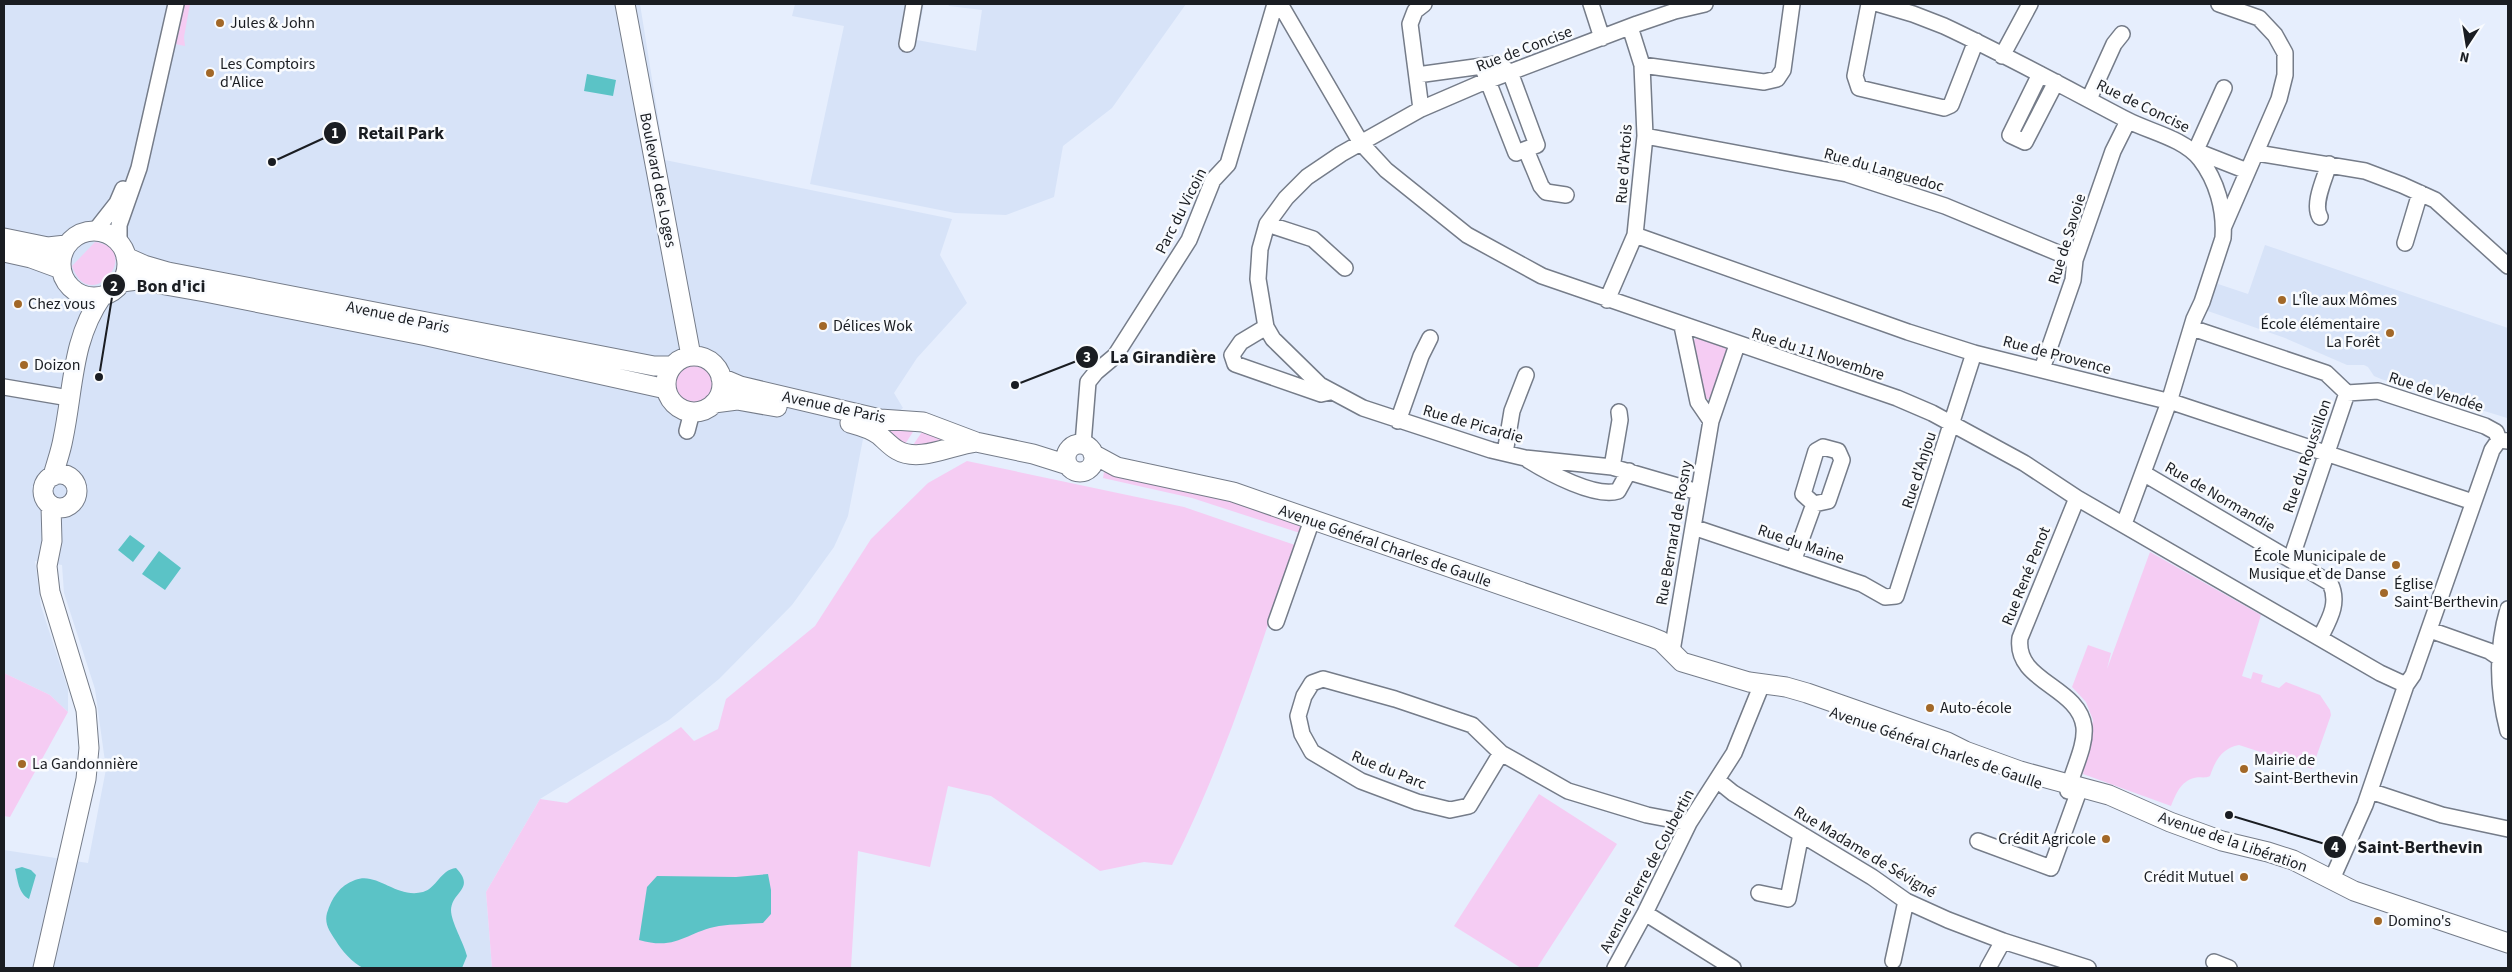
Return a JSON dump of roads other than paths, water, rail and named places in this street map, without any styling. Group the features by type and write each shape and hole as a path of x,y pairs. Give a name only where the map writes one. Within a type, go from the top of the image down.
{"main road":[{"name":"Boulevard des Loges","path":"625,4 691,356"},
{"path":"95,231 112,236 122,250 125,274 122,282 116,288 102,296 92,297 74,290 68,284 61,269 62,253 66,245 74,237 84,232 95,231"},
{"path":"4,238 48,247 66,245"},
{"name":"Avenue de Paris","path":"122,250 144,265 168,272 644,364 672,366"},
{"path":"4,252 31,258 61,269"},
{"name":"Avenue de Paris","path":"122,282 137,280 214,294 426,336 666,389"},
{"path":"62,477 63,438 78,344 79,306 74,290"},
{"path":"78,344 88,318 102,296"},
{"path":"691,356 705,358 711,362 721,378 721,392 714,403 700,411 692,412 673,402 666,389 667,377 672,366 678,361 691,356"},
{"name":"Avenue de Paris","path":"721,378 740,386 868,417 923,422 976,442 1033,454 1081,456"},
{"name":"Avenue de Paris","path":"714,403 737,400 804,413 866,428 896,450 911,455 928,454 958,444 976,442"},
{"name":"Avenue Général Charles de Gaulle","path":"1081,456 1117,467 1233,492 1311,523 1652,637 1661,641 1672,652 1752,673 1773,693 2018,779 2074,790 2130,814 2170,822"},
{"path":"58,507 44,496 43,488 62,477"},
{"path":"58,507 71,504 77,494 76,485 62,477"},
{"path":"43,968 86,779 89,748 89,728 81,692 50,592 47,566 58,507"},
{"name":"Avenue de la Libération","path":"2170,822 2222,841 2293,860 2354,891 2508,943"}],"street":[{"path":"95,231 117,203 128,180 170,4"},
{"path":"122,250 119,225 139,168 176,4"},
{"path":"907,44 914,4"},
{"name":"Parc du Vicoin","path":"1081,456 1088,382 1096,372 1115,356 1189,240 1213,180 1228,164 1275,4"},
{"name":"Rue du 11 Novembre","path":"1280,4 1361,143 1386,170 1467,235 1542,276 1737,345 1897,398 1952,424 2024,463 2077,498 2406,686"},
{"path":"1421,109 1410,24 1415,11 1424,4"},
{"path":"1591,4 1602,38"},
{"name":"Rue de Concise","path":"1361,143 1421,109 1510,72 1675,11 1705,4"},
{"path":"1642,65 1764,82 1777,79 1783,70 1792,4"},
{"path":"1869,4 1855,76 1859,88 1944,108 1951,105 1976,41"},
{"name":"Rue de Concise","path":"1879,4 1914,14 1976,41 2128,121 2193,149 2213,180 2218,193 2224,226 2224,238 2192,328 2169,402 2124,524"},
{"path":"2002,56 2030,4"},
{"path":"2219,4 2259,18 2275,35 2285,53 2285,75 2279,99 2224,226"},
{"name":"Rue d'Artois","path":"1607,300 1635,236 1646,136 1642,65 1630,27"},
{"path":"2089,99 2114,44 2122,34"},
{"path":"1417,75 1482,66 1497,64 1510,72 1537,145 1516,153 1482,66"},
{"path":"2040,74 2010,135 2025,142 2056,82"},
{"path":"2224,88 2193,149 2247,171"},
{"name":"Rue de Savoie","path":"2042,369 2073,280 2075,260 2113,151 2128,121"},
{"name":"Rue du Languedoc","path":"1646,136 1847,174 1945,206 2075,260"},
{"name":"Rue de Picardie","path":"1361,143 1307,177 1286,198 1267,224 1260,249 1258,279 1261,303 1266,327 1287,356 1330,392 1363,408 1398,420 1525,458 1612,467 1698,492"},
{"path":"1526,150 1541,186 1546,192 1566,194"},
{"path":"2257,153 2365,171 2435,200 2508,266"},
{"path":"2320,217 2318,204 2329,164"},
{"path":"2405,243 2420,194"},
{"path":"1267,224 1313,239 1345,268"},
{"name":"Rue de Provence","path":"1635,236 1908,332 1974,353 2169,402 2326,452 2473,502"},
{"path":"1682,326 1698,402 1711,421"},
{"name":"Rue de Picardie","path":"1266,327 1235,349 1232,355 1235,364 1321,394 1330,392"},
{"path":"2192,328 2326,373 2347,393"},
{"path":"1398,420 1421,356 1430,338"},
{"name":"Rue Bernard de Rosny","path":"1672,652 1711,421 1737,345"},
{"name":"Rue d'Anjou","path":"1896,596 1974,353"},
{"path":"1505,453 1512,411 1526,376"},
{"path":"4,387 69,398"},
{"name":"Rue de Vendée","path":"2347,393 2378,390 2485,426 2496,432 2504,441"},
{"name":"Rue du Roussillon","path":"2291,559 2347,393"},
{"path":"687,431 692,412"},
{"path":"1612,467 1620,420 1619,412"},
{"path":"2332,880 2354,833 2406,686 2414,675 2492,450 2504,441"},
{"path":"1525,458 1557,476 1608,494 1618,491 1629,471"},
{"name":"Rue de Normandie","path":"2143,473 2330,583 2335,592 2334,608 2320,638"},
{"name":"Rue René Penot","path":"1978,841 2051,868 2074,790 2084,738 2082,718 2071,701 2032,672 2023,660 2019,646 2020,638 2077,498"},
{"path":"1794,559 1814,504"},
{"path":"1276,622 1311,523"},
{"name":"Rue du Maine","path":"1693,527 1794,559 1862,584 1885,597 1896,596"},
{"path":"2508,609 2498,681 2508,731"},
{"path":"2430,630 2489,651 2502,662"},
{"name":"Rue du Parc","path":"1501,753 1469,806 1450,810 1417,802 1361,781 1312,752 1302,734 1298,716 1304,696 1312,683 1324,679 1394,698 1472,725 1501,753 1568,791 1647,815 1689,823"},
{"name":"Avenue Pierre de Coubertin","path":"1615,968 1645,913 1689,823 1744,734 1762,684"},
{"name":"Rue Madame de Sévigné","path":"1717,780 1734,793 1906,900 1948,920 2003,941 2088,968"},
{"path":"2370,791 2442,815 2508,829"},
{"path":"2488,824 2508,821"},
{"path":"1759,893 1788,900 1801,834"},
{"path":"1893,961 1906,900"},
{"path":"1645,913 1733,968"},
{"path":"1988,968 2003,941"},
{"path":"2214,962 2229,968"}],"place":[{"name":"Jules & John","path":"220,23"},
{"name":"Les Comptoirs d'Alice","path":"210,73"},
{"name":"Retail Park","path":"272,162"},
{"name":"L'Île aux Mômes","path":"2282,300"},
{"name":"Chez vous","path":"18,304"},
{"name":"Délices Wok","path":"823,326"},
{"name":"École élémentaire La Forêt","path":"2390,333"},
{"name":"Doizon","path":"24,365"},
{"name":"Bon d'ici","path":"99,377"},
{"name":"La Girandière","path":"1015,385"},
{"name":"École Municipale de Musique et de Danse","path":"2396,565"},
{"name":"Église Saint-Berthevin","path":"2384,593"},
{"name":"Auto-école","path":"1930,708"},
{"name":"La Gandonnière","path":"22,764"},
{"name":"Mairie de Saint-Berthevin","path":"2244,769"},
{"name":"Saint-Berthevin","path":"2229,815"},
{"name":"Crédit Agricole","path":"2106,839"},
{"name":"Crédit Mutuel","path":"2244,877"},
{"name":"Domino's","path":"2378,921"}]}
